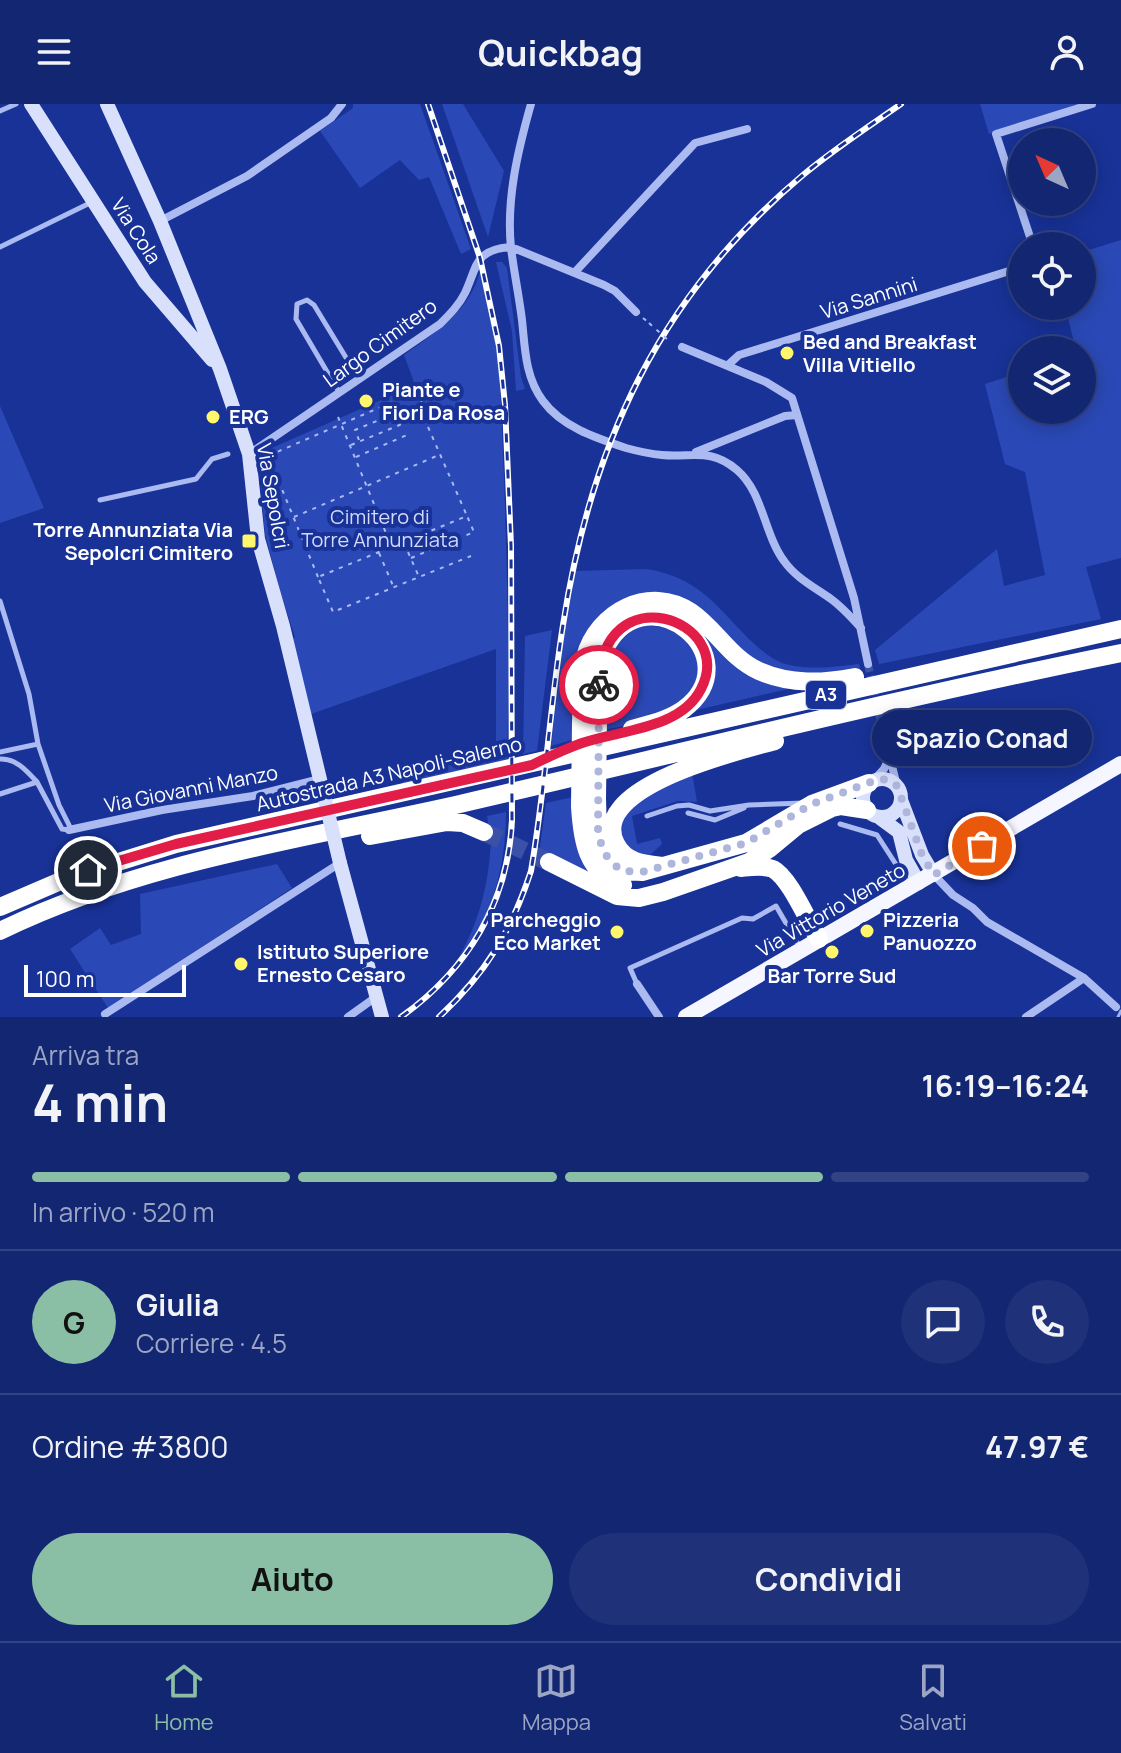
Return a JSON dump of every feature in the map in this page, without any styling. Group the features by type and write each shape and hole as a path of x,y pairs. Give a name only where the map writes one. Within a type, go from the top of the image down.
{"highway":[{"path":"689,882 645,889 607,879 598,872 582,837 589,803 589,721 583,667 596,633 618,611 647,601 665,601 680,606 692,613 743,662 777,678 798,682 851,678 972,653 1016,652"},
{"path":"532,765 584,742 659,721 683,709 700,691 705,678 705,657 695,638 678,623 657,616 646,617 622,628 606,647 602,658 589,721"},
{"name":"Autostrada A3 Napoli-Salerno","path":"0,907 70,877 176,844 1121,629"},
{"name":"A3","path":"0,931 35,914 107,887 217,857 460,804 906,699 1121,653"},
{"path":"663,866 628,859 616,845 613,836 616,813 637,792 723,756 840,723 906,699"},
{"path":"589,803 598,835 610,861 623,871 632,873 746,843 812,804 871,782"},
{"path":"549,862 605,891 629,898 663,892 726,871 761,855 791,830 820,813 841,806 873,814"},
{"path":"217,857 319,847 447,822 463,823 484,832"},
{"path":"726,871 762,866 782,876 819,939"}],"main road":[{"name":"Via Vittorio Veneto","path":"686,1017 1121,764"}],"street":[{"name":"Via Cola","path":"31,104 145,282 220,369"},
{"name":"Via Sepolcri","path":"107,104 160,221 220,369 245,452 258,539 382,1017"},
{"path":"160,221 247,176 331,118 342,104"},
{"path":"531,104 519,147 512,192 511,247 528,370 544,403 567,424 594,437 630,449 664,455 695,453 720,459 738,470 749,484 784,562 804,582 845,611 861,628"},
{"path":"1028,232 996,134 1092,104"},
{"path":"575,272 695,143 747,129"},
{"path":"511,247 615,291 636,312"},
{"name":"Largo Cimitero","path":"245,452 440,324 458,305 476,261 484,254 511,247"},
{"name":"Via Sannini","path":"728,365 739,355 1008,271"},
{"path":"682,347 728,365 792,398 837,541 868,664"},
{"path":"695,453 785,416 797,415"},
{"path":"882,726 899,793 922,855 921,882"},
{"path":"890,755 884,769 871,782 862,799 873,814 899,832 906,860 921,882 953,895 987,922 1084,978 1116,1007"},
{"name":"Via Giovanni Manzo","path":"70,830 162,810 253,796 320,779"},
{"path":"871,782 884,779 899,793"},
{"path":"873,814 894,813 899,793"},
{"path":"105,1014 340,863"},
{"path":"1026,1017 1084,978"},
{"path":"637,984 659,1017"},
{"path":"348,1017 376,997"}],"lane":[{"path":"0,111 16,104"},
{"path":"0,247 93,202"},
{"path":"339,392 296,319 297,304 307,300 314,305 359,379"},
{"path":"100,500 196,479 212,459 228,454"},
{"path":"0,601 29,694 38,744 70,830"},
{"path":"0,752 38,744"},
{"path":"0,759 8,759 24,768 37,782 62,829 70,830"},
{"path":"0,794 37,782"},
{"path":"647,816 689,805 710,811 791,802 812,804"},
{"path":"688,813 715,820 749,805"},
{"path":"840,824 877,835 921,882"},
{"path":"637,984 630,968 742,918 753,919 776,906 801,950"}],"path":[{"path":"649,323 668,340"},
{"path":"411,558 474,532 418,404 430,398 425,388 270,455 333,612 471,556"},
{"path":"360,441 355,430 396,413"},
{"path":"338,417 392,547"},
{"path":"350,445 402,424"},
{"path":"355,457 407,435"},
{"path":"293,518 440,454"},
{"path":"318,577 467,516"},
{"path":"404,542 420,577"},
{"path":"379,552 394,588"}],"green space":[{"path":"353,104 420,104 471,249 461,254 429,177 419,180 400,160 360,188 320,131 353,108"},
{"path":"442,104 463,104 504,171 488,237"},
{"path":"980,104 1083,104 989,134"},
{"path":"1121,240 1121,558 1086,567 1101,619 879,664 875,650 997,549 1004,586 1045,575 1025,472 1005,464 985,384 1008,377 1008,424 1096,424 1096,336 1072,336 1068,320 1096,320 1096,248"},
{"path":"496,262 502,262 507,268 525,389 516,391 512,331"},
{"name":"Cimitero di Torre Annunziata","path":"480,271 493,321 501,399 508,618 507,759 403,784 399,773 496,748 496,649 311,714 292,639 295,637 265,534 258,454 415,385 404,355 460,309"},
{"path":"0,406 44,508 0,523"},
{"path":"647,569 679,578 691,585 713,602 758,647 780,662 808,667 859,664 860,669 818,676 768,669 731,644 636,596 575,739 551,746 564,635 576,571"},
{"path":"646,606 671,608 683,613 741,668 761,679 797,687 692,711 709,684 711,659 702,638 685,622 663,613 640,612 618,622 601,644 592,677 592,735 587,736 589,676 599,640 609,625 625,613"},
{"path":"637,625 676,628 700,661 695,683 687,696 667,712 604,730 604,696 610,652"},
{"path":"552,630 537,751 523,754 525,636"},
{"path":"692,773 697,802 678,801 632,816 637,844 660,838 662,844 646,859 625,851 619,823 632,803"},
{"path":"573,797 591,873 539,854 546,803"},
{"path":"506,812 503,855 493,895 477,933 453,968 469,937 484,892 491,841 484,838 489,828 487,816"},
{"path":"277,864 292,888 108,1008 70,949 100,928 111,945 141,934 140,894"}],"waterway":[{"path":"1118,1017 1121,1011"}],"tunnel":[{"path":"868,664 882,726"},
{"path":"484,832 549,862"}],"railway":[{"path":"401,1017 446,978 480,932 502,879 512,820 511,546 505,405 499,346 480,258 428,104"},
{"path":"439,1017 456,1001 495,950 515,913 531,871 558,656 575,558 592,495 614,434 640,377 672,322 709,270 753,221 815,165 901,104"}],"way so far":[{"path":"599,685 598,835 605,854 623,871 642,872 746,843 812,804 879,779 889,780 897,786 922,855 934,875 982,846"}],"place":[{"name":"Bed and Breakfast Villa Vitiello","path":"787,353"},
{"name":"Piante e Fiori Da Rosa","path":"366,401"},
{"name":"ERG","path":"213,417"},
{"name":"Torre Annunziata Via Sepolcri Cimitero","path":"249,541"},
{"name":"Spazio Conad","path":"982,846"},
{"name":"Pizzeria Panuozzo","path":"867,931"},
{"name":"Parcheggio Eco Market","path":"617,932"},
{"name":"Bar Torre Sud","path":"832,952"},
{"name":"Istituto Superiore Ernesto Cesaro","path":"241,964"}],"route":[{"path":"88,870 176,844 532,765 584,742 659,721 683,709 700,691 706,665 703,649 688,629 678,623 657,616 646,617 622,628 606,647 599,685"}]}
